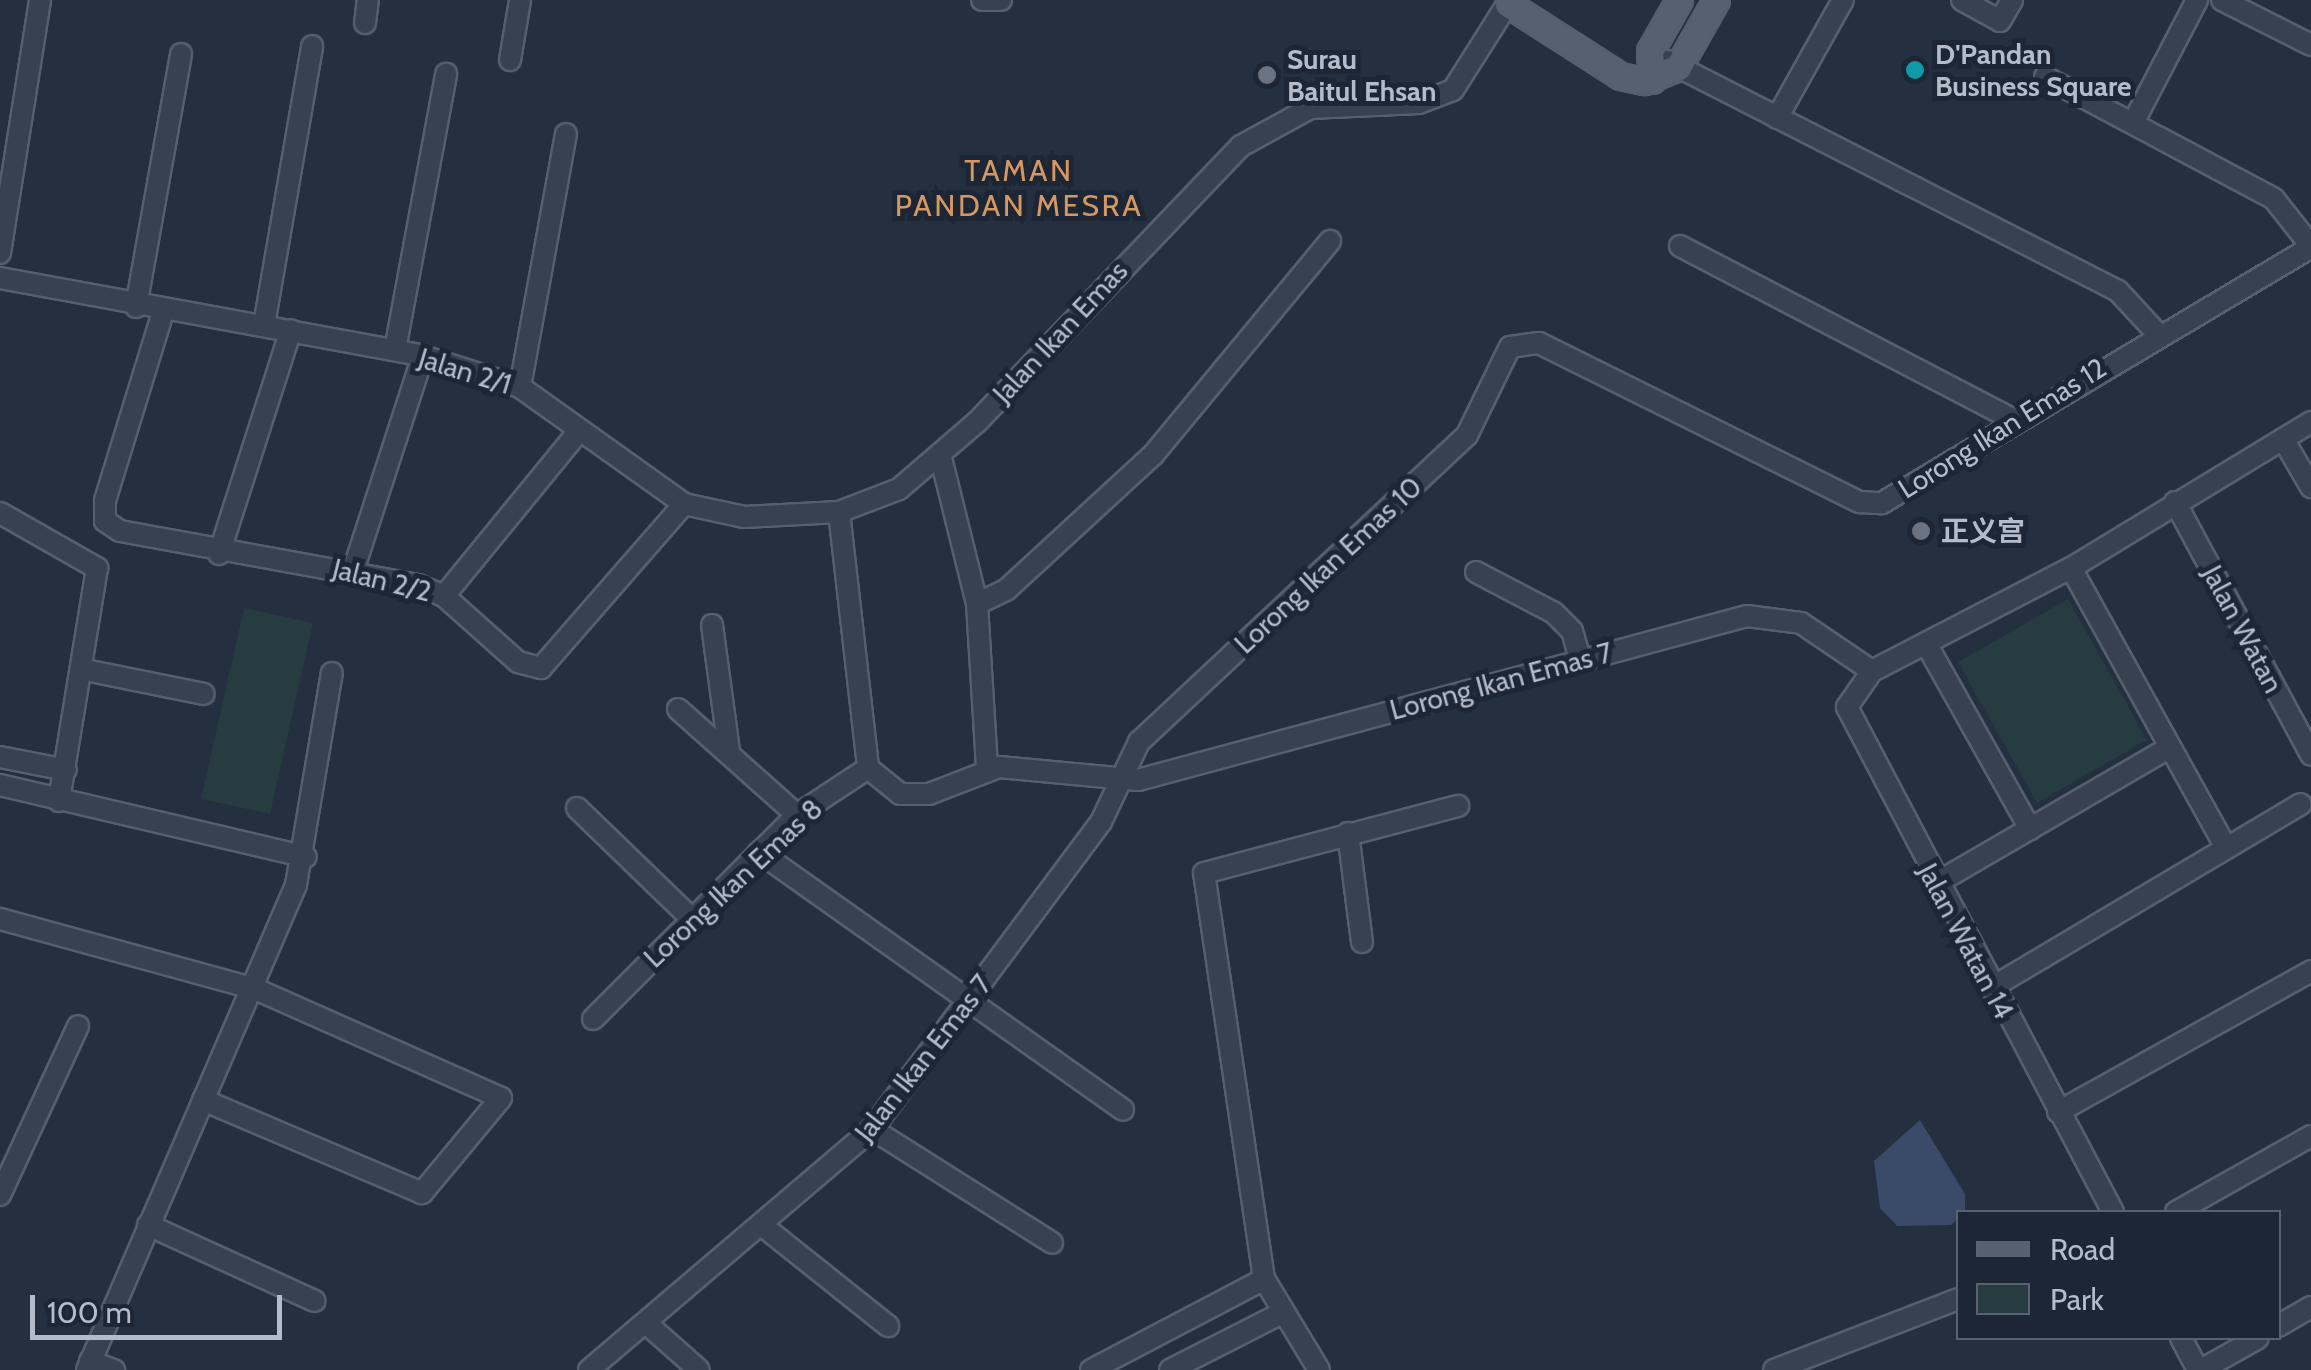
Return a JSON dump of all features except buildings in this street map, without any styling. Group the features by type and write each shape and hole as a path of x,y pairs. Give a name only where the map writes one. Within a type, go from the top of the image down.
{"main road":[{"path":"1652,80 1650,51 1678,0"},
{"path":"1506,1 1620,76 1652,80 1678,67 1716,0"}],"street":[{"path":"0,252 10,128 40,0"},
{"path":"365,24 368,0"},
{"path":"510,60 520,0"},
{"path":"982,0 1002,0"},
{"path":"1777,118 1843,0"},
{"path":"1962,0 2000,21 2012,0"},
{"path":"2133,123 2197,0"},
{"path":"2222,0 2311,45"},
{"name":"Jalan Ikan Emas","path":"940,454 1242,146 1310,108 1419,103 1453,90 1506,1"},
{"path":"264,325 312,46"},
{"path":"1650,51 2118,291 2156,332"},
{"path":"136,307 182,54"},
{"path":"395,350 446,74"},
{"path":"2044,76 2274,199 2311,246"},
{"path":"520,387 566,134"},
{"path":"977,604 1006,590 1153,454 1330,241"},
{"path":"1680,246 2014,418"},
{"name":"Lorong Ikan Emas 12","path":"1524,339 1860,502 1899,494 2156,332 2311,246"},
{"name":"Jalan 2/1","path":"0,278 163,312 264,325 395,350 520,387 684,504 744,517 839,512 899,489 940,454"},
{"name":"Jalan 2/2","path":"163,312 105,520 220,554 354,568 444,596 518,662 541,668 684,504"},
{"path":"220,554 291,330"},
{"name":"Lorong Ikan Emas 10","path":"1118,782 1139,742 1467,434 1510,347 1524,339"},
{"path":"354,568 423,356"},
{"path":"1872,671 1928,647 2071,568 2311,422"},
{"path":"444,596 578,431"},
{"path":"2283,439 2311,487"},
{"path":"940,454 977,604 987,769"},
{"name":"Jalan Watan","path":"2175,502 2311,755"},
{"path":"839,512 868,768 890,790 915,796 987,769 1118,782"},
{"path":"0,514 96,564 85,670 59,801"},
{"path":"2071,568 2225,846"},
{"path":"1476,572 1568,625 1580,660"},
{"name":"Lorong Ikan Emas 7","path":"1118,782 1580,660 1774,616 1823,633 1872,671"},
{"path":"712,624 729,751"},
{"path":"1928,647 2030,829"},
{"path":"85,670 204,694"},
{"name":"Jalan Watan 14","path":"1872,671 1855,686 1848,724 2112,1210"},
{"path":"114,1370 89,1365 306,857 332,673"},
{"path":"678,709 797,814"},
{"path":"1935,884 2170,747"},
{"path":"0,757 66,770"},
{"name":"Lorong Ikan Emas 8","path":"593,1019 797,814 868,768"},
{"name":"Jalan Ikan Emas 7","path":"589,1370 764,1227 872,1130 1102,822 1118,782"},
{"path":"0,785 306,857"},
{"path":"1992,988 2301,804"},
{"path":"1319,1370 1280,1314 1264,1279 1204,874 1458,806"},
{"path":"577,808 690,918"},
{"path":"1348,833 1362,942"},
{"path":"759,852 966,1006 1123,1110"},
{"path":"0,920 252,988 496,1090 497,1106 432,1188 410,1190 202,1100"},
{"path":"2058,1112 2311,971"},
{"path":"0,1195 78,1026"},
{"path":"872,1130 1052,1242"},
{"path":"2180,1210 2311,1136"},
{"path":"148,1225 316,1301"},
{"path":"764,1227 888,1326"},
{"path":"1091,1370 1264,1279"},
{"path":"1774,1370 1956,1300"},
{"path":"2281,1324 2311,1307"},
{"path":"1170,1370 1280,1314"},
{"path":"648,1324 699,1370"},
{"path":"2182,1340 2200,1370 2254,1340"}],"green space":[{"path":"2068,599 2147,740 2037,803 1958,662"},
{"path":"244,608 313,623 270,814 201,799"}],"water":[{"path":"1920,1120 1965,1194 1965,1210 1956,1210 1956,1220 1951,1225 1897,1226 1880,1208 1874,1161"}],"place":[{"name":"D'Pandan Business Square","path":"1915,70"},
{"name":"Surau Baitul Ehsan","path":"1267,75"},
{"name":"正义宫","path":"1921,531"}],"district":[{"name":"TAMAN PANDAN MESRA","path":"1019,188"}]}
